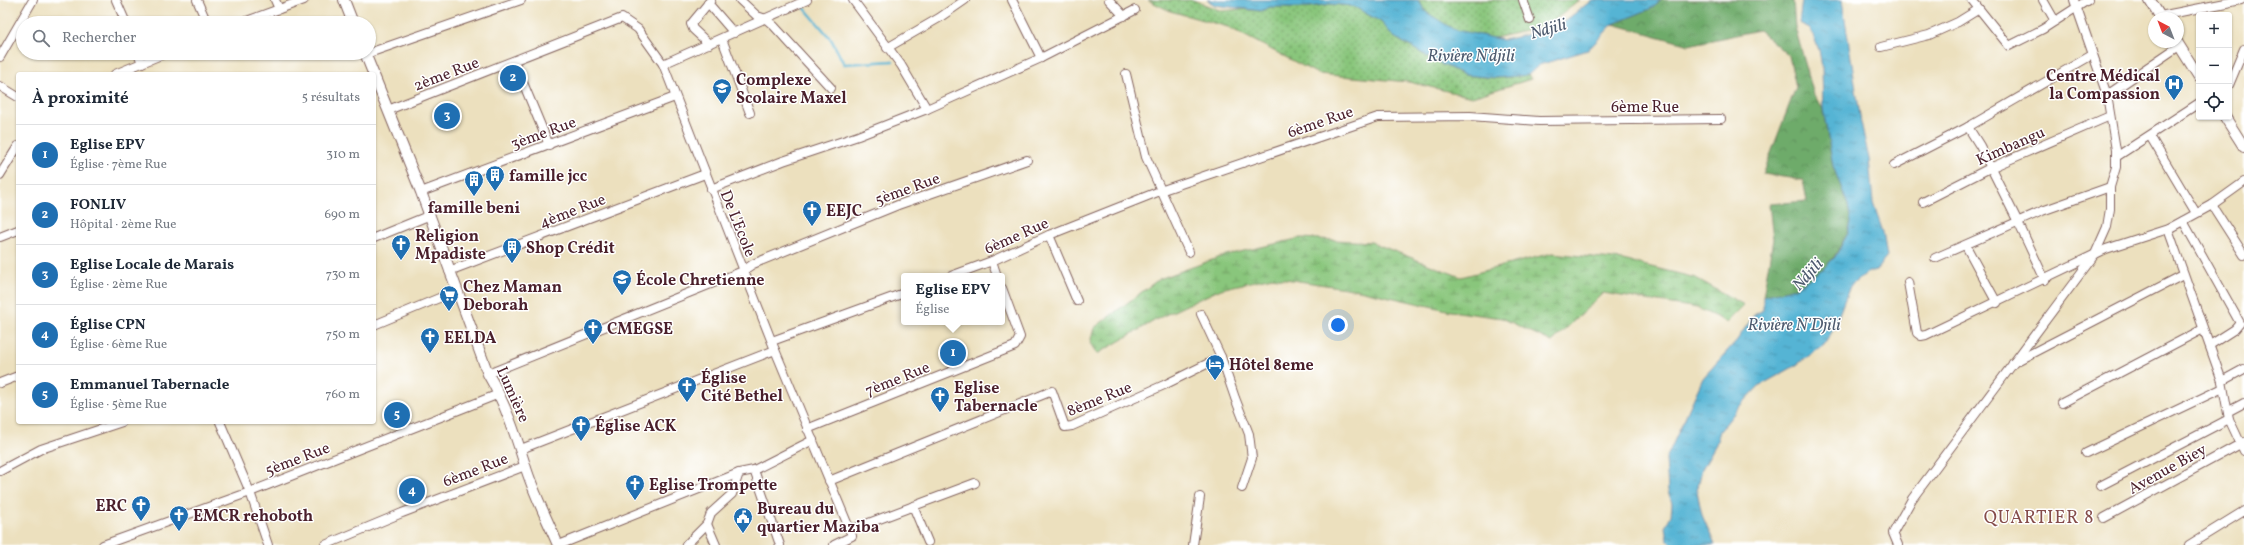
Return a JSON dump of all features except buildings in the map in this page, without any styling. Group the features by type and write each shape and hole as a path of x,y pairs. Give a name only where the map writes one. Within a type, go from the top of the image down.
{"street":[{"path":"24,16 33,0"},
{"path":"116,0 123,16"},
{"path":"197,0 204,16"},
{"path":"275,0 278,9"},
{"path":"260,16 304,0"},
{"path":"344,0 350,16"},
{"path":"376,50 521,0"},
{"path":"740,0 757,16 766,19 831,88"},
{"path":"662,64 722,39 807,0"},
{"path":"853,0 901,65 927,108"},
{"path":"887,48 939,18 965,0"},
{"path":"1012,0 1041,58"},
{"path":"1109,0 1124,16"},
{"path":"1523,0 1530,20"},
{"path":"1972,0 2009,46 2056,21 2075,4 2088,0"},
{"path":"2043,0 2056,21"},
{"path":"2150,0 2157,12"},
{"path":"2184,12 2241,0"},
{"path":"709,44 691,26 691,24 710,2 734,33"},
{"path":"1898,545 1893,533 1912,499 2010,364 2095,254 2107,228 2110,209 2110,187 2116,157 2107,96 2075,4"},
{"path":"1881,47 1929,35 1958,22 1979,8"},
{"path":"711,189 783,161 858,136 927,108 1041,58 1135,10"},
{"name":"2ème Rue","path":"388,110 514,62 622,18"},
{"name":"De L'Ecole","path":"622,18 638,29 662,64 775,350 850,533"},
{"path":"0,57 16,29"},
{"path":"722,39 750,113"},
{"path":"2107,96 2173,48"},
{"path":"2181,48 2196,72"},
{"path":"2229,84 2244,49"},
{"path":"1894,165 1968,127 2092,55"},
{"path":"120,72 149,60"},
{"name":"Lumière","path":"369,60 372,72"},
{"path":"514,62 549,145"},
{"path":"1126,74 1146,157 1160,191 1189,252"},
{"path":"0,86 16,96"},
{"name":"Lumière","path":"377,88 388,110 488,374 499,394 521,449 525,466 558,545"},
{"name":"3ème Rue","path":"420,192 675,97"},
{"path":"2116,157 2196,105"},
{"name":"6ème Rue","path":"959,273 992,261 1160,191 1378,117 1470,116 1539,121 1721,119"},
{"name":"Kimbangu","path":"1923,202 1990,168 2110,116"},
{"path":"2227,120 2244,147"},
{"path":"1968,127 1980,146 2045,280"},
{"path":"2150,136 2196,213"},
{"path":"0,175 16,149"},
{"name":"5ème Rue","path":"488,374 898,205 1027,160"},
{"name":"4ème Rue","path":"449,271 705,174"},
{"path":"1908,282 1917,333 1921,336 1926,335 2045,280 2095,254 2168,229 2212,205 2244,182"},
{"path":"1935,258 1966,246 2018,222 2110,187"},
{"path":"2212,205 2244,255"},
{"path":"376,237 428,216"},
{"path":"2183,221 2240,323 2235,329 2210,345"},
{"path":"2168,229 2210,345 2229,415 2243,445"},
{"path":"0,237 16,231"},
{"path":"1049,236 1077,301"},
{"path":"1966,246 1997,303"},
{"path":"992,261 996,273"},
{"path":"2010,364 2184,275"},
{"path":"376,324 456,291"},
{"path":"772,341 901,294"},
{"name":"7ème Rue","path":"807,429 1015,346 1019,342 1019,332 1005,296"},
{"path":"1201,314 1221,357 1249,434 1252,458 1242,488"},
{"path":"2062,403 2203,329"},
{"name":"6ème Rue","path":"521,449 775,350"},
{"name":"8ème Rue","path":"829,480 1052,391 1065,427 1072,426 1164,386 1221,357"},
{"path":"2086,453 2222,385 2244,369"},
{"path":"0,382 16,377"},
{"name":"5ème Rue","path":"102,545 250,492 499,394"},
{"path":"2100,486 2229,415 2244,403"},
{"path":"0,471 41,449 116,424"},
{"path":"221,424 250,492 268,545"},
{"path":"558,545 739,473 754,470 813,440"},
{"name":"Avenue Biey","path":"2104,518 2243,445"},
{"name":"6ème Rue","path":"325,545 402,513 525,466"},
{"path":"754,470 780,545"},
{"path":"686,545 707,524 711,513 732,494 739,473"},
{"path":"834,545 850,533 913,506 975,483"},
{"path":"1193,545 1200,497"},
{"path":"913,506 928,542"},
{"path":"2189,545 2244,511"},
{"path":"707,524 716,545"}],"green space":[{"path":"1148,0 1193,0 1222,11 1241,9 1260,11 1270,7 1310,7 1330,4 1353,6 1381,22 1394,37 1435,61 1464,75 1496,78 1528,75 1531,79 1472,97 1409,82 1318,74 1228,27 1170,11"},
{"path":"1410,0 1580,0 1552,22 1530,30 1494,38 1444,28"},
{"path":"1661,0 1793,0 1795,27 1814,95 1823,109 1833,166 1848,205 1851,221 1848,233 1834,257 1824,268 1796,288 1763,296 1773,239 1769,204 1807,201 1803,180 1763,174 1796,87 1789,56 1759,30 1689,45 1613,24 1650,9"},
{"path":"1301,238 1371,242 1461,277 1552,253 1623,260 1696,278 1744,305 1727,322 1697,308 1603,293 1552,342 1502,318 1451,311 1359,290 1272,277 1221,289 1161,317 1097,354 1090,343 1094,328 1159,279 1226,255"}],"water":[{"name":"Rivière N'djili","path":"1207,0 1418,0 1426,12 1453,29 1503,40 1539,32 1561,24 1592,0 1661,0 1650,9 1613,24 1588,50 1539,65 1528,75 1496,78 1464,75 1435,61 1394,37 1381,22 1353,6 1330,4 1310,7 1270,7 1261,11 1215,5"},
{"name":"Rivière N'Djili","path":"1802,0 1842,0 1861,122 1869,159 1873,203 1883,232 1887,257 1876,270 1868,272 1850,286 1833,330 1824,345 1795,366 1759,386 1739,407 1720,431 1716,444 1702,469 1697,491 1702,515 1715,545 1673,545 1667,539 1665,527 1671,515 1672,503 1668,491 1666,459 1703,378 1737,340 1754,315 1763,310 1763,296 1796,288 1824,268 1835,257 1848,233 1851,222 1848,205 1833,166 1823,109 1822,67 1819,50 1810,28 1799,23"}],"waterway":[{"path":"802,5 831,39 844,64 893,61"}],"place":[{"name":"FONLIV","path":"513,78"},
{"name":"Centre Médical la Compassion","path":"2174,101"},
{"name":"Complexe Scolaire Maxel","path":"722,105"},
{"name":"Eglise Locale de Marais","path":"447,116"},
{"name":"famille jcc","path":"495,192"},
{"name":"famille beni","path":"474,197"},
{"name":"EEJC","path":"812,227"},
{"name":"Religion Mpadiste","path":"401,261"},
{"name":"Shop Crédit","path":"512,264"},
{"name":"École Chretienne","path":"622,296"},
{"name":"Chez Maman Deborah","path":"449,312"},
{"name":"CMEGSE","path":"593,345"},
{"name":"Eglise EPV","path":"953,353"},
{"name":"EELDA","path":"430,354"},
{"name":"Hôtel 8eme","path":"1215,381"},
{"name":"Église Cité Bethel","path":"687,403"},
{"name":"Eglise Tabernacle","path":"940,413"},
{"name":"Emmanuel Tabernacle","path":"397,415"},
{"name":"Église ACK","path":"581,442"},
{"name":"Église CPN","path":"412,491"},
{"name":"Eglise Trompette","path":"635,501"},
{"name":"ERC","path":"141,522"},
{"name":"EMCR rehoboth","path":"179,532"},
{"name":"Bureau du quartier Maziba","path":"743,534"}],"district":[{"name":"QUARTIER 8","path":"2039,517"}],"water label":[{"name":"Ndjili","path":"1548,28"},
{"name":"Ndjili","path":"1807,274"}]}
